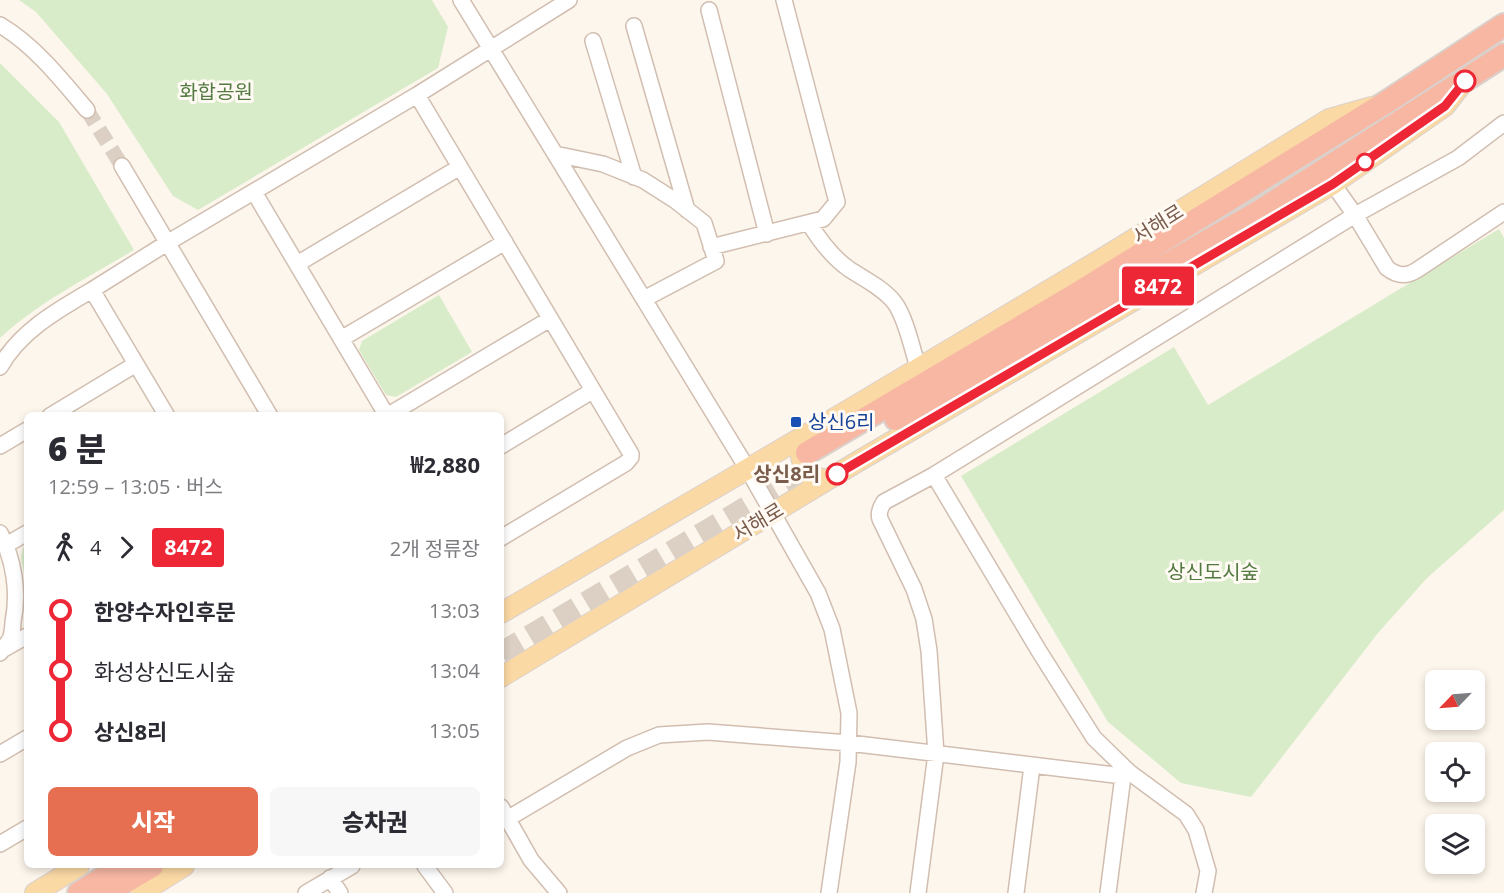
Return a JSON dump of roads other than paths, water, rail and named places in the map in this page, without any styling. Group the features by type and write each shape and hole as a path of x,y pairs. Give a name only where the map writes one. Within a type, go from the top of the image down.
{"highway":[{"name":"서해로","path":"813,459 1385,103 1502,25"},
{"name":"서해로","path":"813,459 915,407 1260,211 1504,55"},
{"path":"79,893 120,868"},
{"path":"106,893 149,868"}],"main road":[{"name":"서해로","path":"504,611 747,468 813,459 1072,335 1333,184 1445,106 1467,78"},
{"name":"서해로","path":"504,675 773,513 813,459 918,368 1108,255 1329,119 1385,103"},
{"path":"35,893 76,868"},
{"path":"141,893 181,868"}],"street":[{"path":"461,0 747,468 818,593 832,629 849,713 848,762 829,893"},
{"path":"0,367 16,344 52,313 417,95 569,0"},
{"path":"711,247 823,219 837,202 784,0"},
{"path":"709,10 767,234"},
{"path":"0,25 11,31 52,68 87,110"},
{"path":"634,26 687,210"},
{"path":"593,41 634,177"},
{"path":"417,95 631,454 629,460 504,536"},
{"path":"918,893 936,754 929,651 924,619 914,589 879,515 884,502 934,475 1355,215 1458,158 1504,123"},
{"path":"555,154 603,164 643,180 676,201 704,223 716,261 644,298"},
{"path":"122,166 268,412"},
{"path":"297,264 460,167"},
{"path":"1333,184 1387,268 1401,276 1410,275 1504,212"},
{"path":"254,192 385,412"},
{"path":"809,223 831,254 893,301 900,311 918,368"},
{"path":"341,339 505,242"},
{"path":"92,290 165,412"},
{"path":"394,412 550,319"},
{"path":"58,412 136,364"},
{"path":"504,444 592,391"},
{"path":"0,446 24,432"},
{"path":"934,475 1094,738 1126,774 1186,813 1196,830 1208,871 1204,893"},
{"path":"1,652 11,637 16,592 10,559 3,539 24,534"},
{"path":"1,652 24,638"},
{"path":"559,893 531,860 504,813 627,747 659,735 708,732 849,743 1032,766 1126,774"},
{"path":"0,754 24,740"},
{"path":"1016,893 1032,766"},
{"path":"1107,893 1126,774"},
{"path":"0,844 24,830"},
{"path":"306,893 348,868"},
{"path":"426,868 445,893"},
{"path":"330,878 340,893"}],"tunnel":[{"path":"87,110 122,166"},
{"path":"504,651 814,467"}],"place":[{"name":"상신6리","path":"796,422"},
{"name":"상신8리","path":"837,474"}],"park label":[{"name":"화합공원","path":"216,92"},
{"name":"상신도시숲","path":"1213,572"}]}
